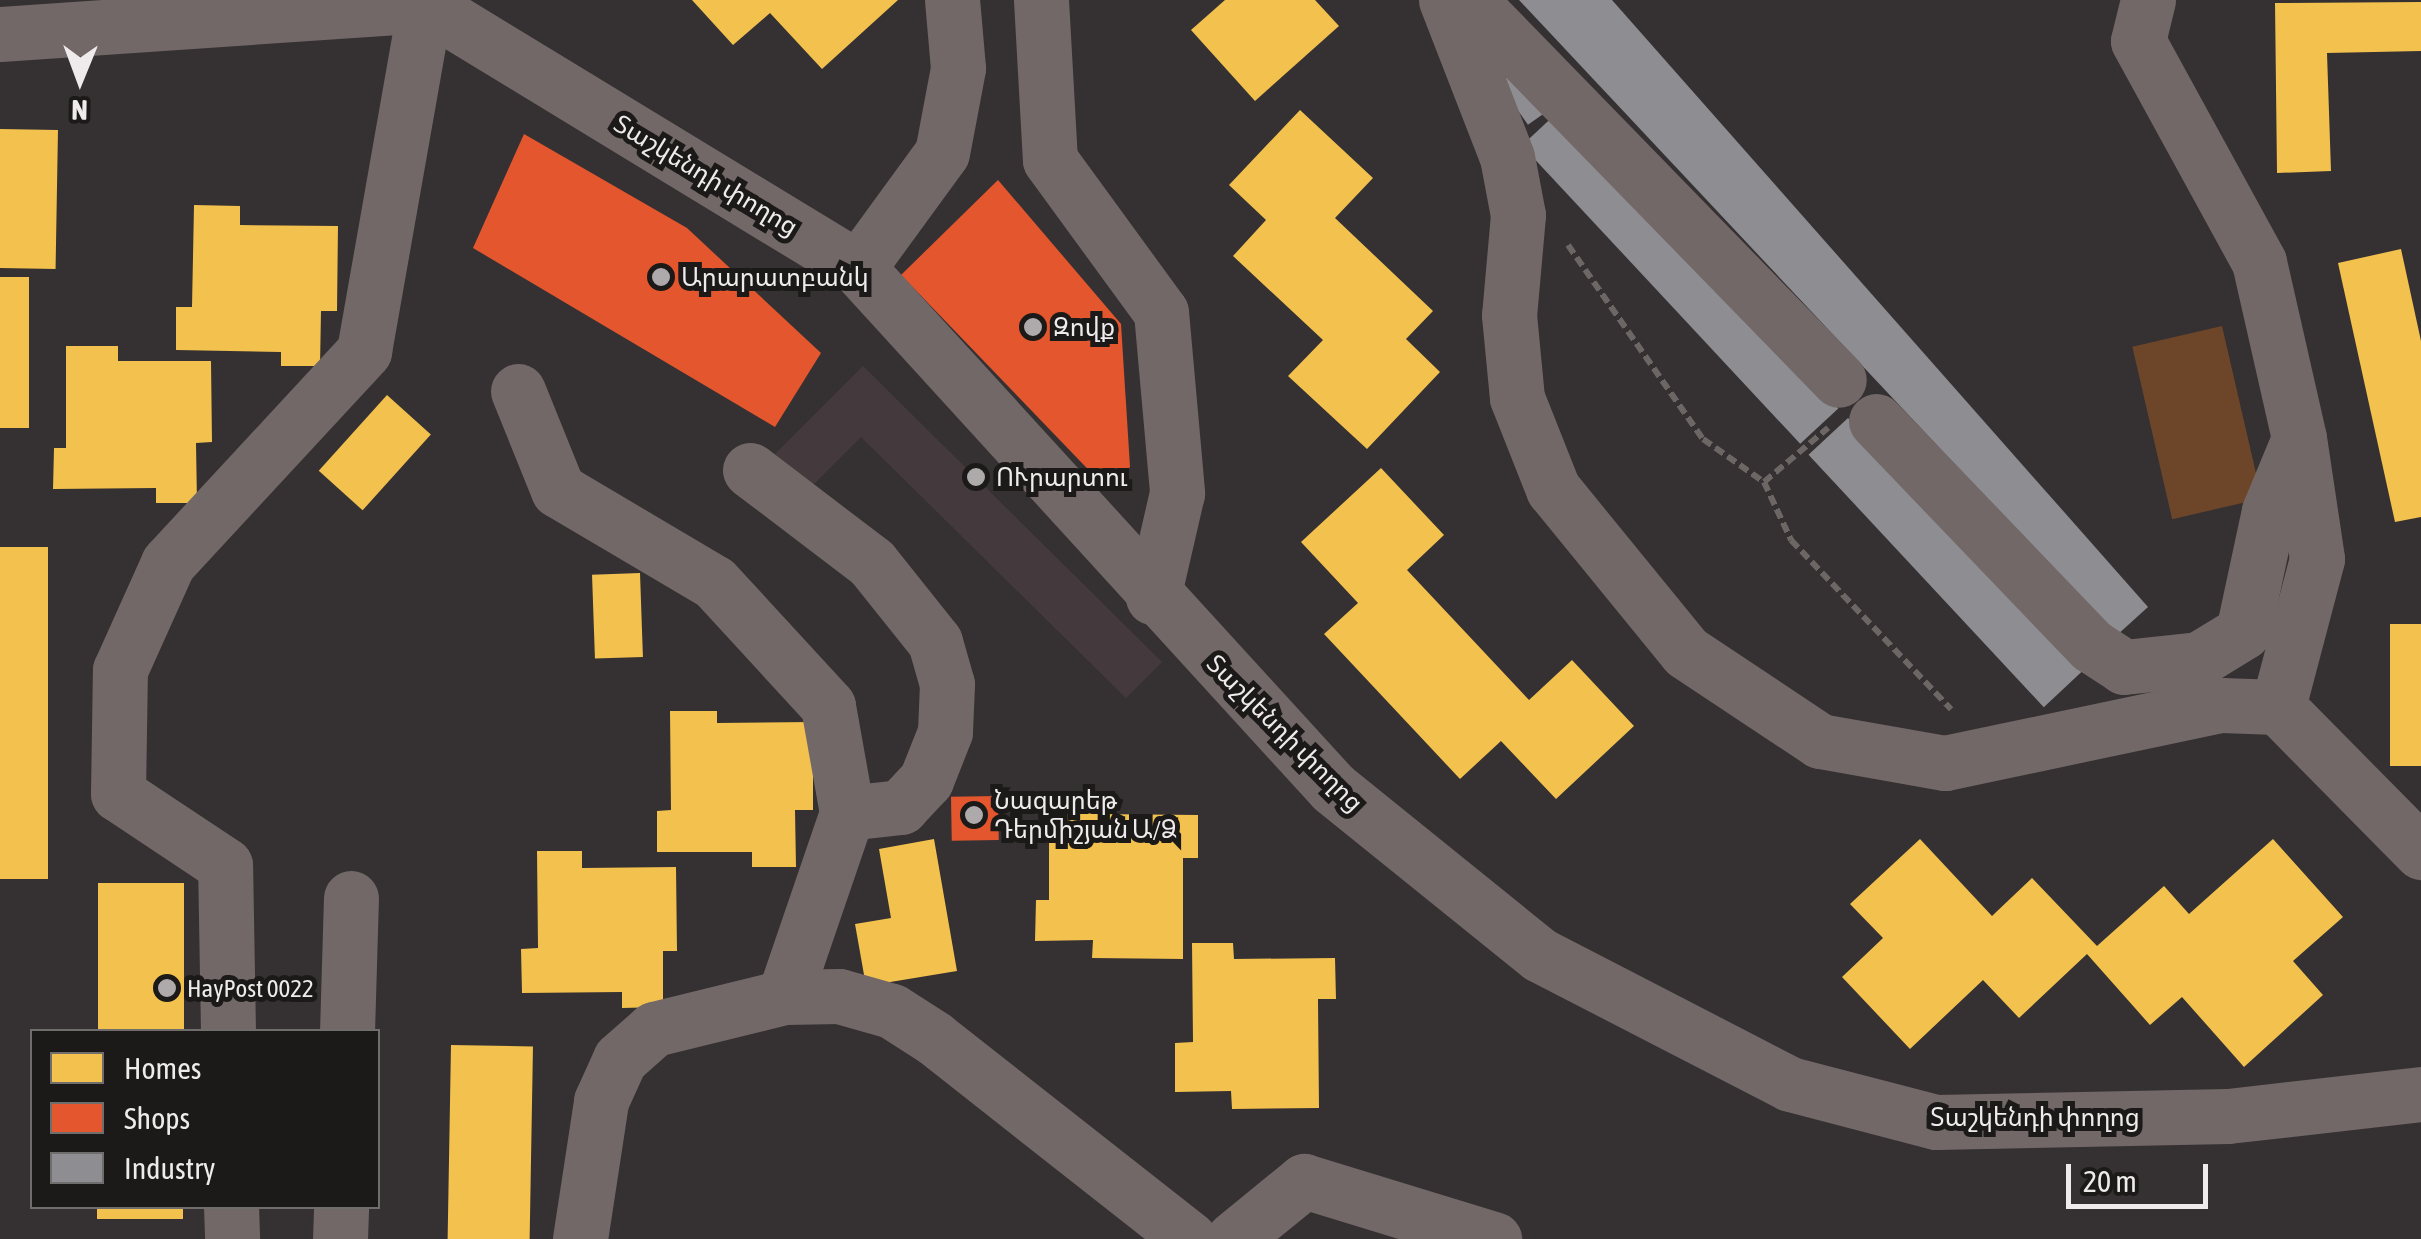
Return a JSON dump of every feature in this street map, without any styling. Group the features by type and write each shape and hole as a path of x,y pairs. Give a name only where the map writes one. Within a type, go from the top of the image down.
{"street":[{"path":"858,268 942,153 958,68 952,0"},
{"path":"1042,0 1050,160 1161,312 1177,493 1152,596"},
{"path":"1446,0 1507,157 1518,214 1509,315 1517,398 1552,489 1686,652 1820,741 1944,764 2221,705 2278,706 2421,852"},
{"path":"1469,0 1849,408 2092,646 2124,668 2199,659 2243,632 2269,512 2299,438"},
{"path":"2148,0 2138,42 2259,262 2299,438 2317,559 2278,706"},
{"path":"0,34 426,3 364,350 168,563 120,670 118,794 226,865 228,1029"},
{"name":"Տաշկենդի փողոց","path":"426,3 858,268 1152,596 1334,788 1540,955 1790,1084 1936,1122 2228,1116 2421,1094"},
{"path":"518,390 558,490 715,583 828,706 847,813 784,997"},
{"path":"750,470 872,563 912,608 935,642 943,670 945,732 926,780 901,807 847,813"},
{"path":"347,1029 351,898"},
{"path":"580,1239 600,1101 620,1059 654,1029 784,997 840,996 892,1012 1189,1239"},
{"path":"1233,1239 1304,1181 1494,1239"},
{"path":"231,1209 232,1239"},
{"path":"340,1239 341,1209"}],"path":[{"path":"1560,234 1703,439 1764,482 1791,540 1946,700 1980,758"},
{"path":"1764,482 1849,408"}],"shaded area":[{"path":"2222,326 2262,498 2172,519 2132,347"},
{"path":"863,366 1162,662 1126,698 861,437 808,490 773,456"}],"building: Homes":[{"path":"692,0 898,0 822,69 770,13 733,45"},
{"path":"1225,0 1315,0 1339,26 1255,101 1191,30"},
{"path":"2421,2 2421,51 2327,53 2331,171 2277,173 2275,3"},
{"path":"1300,110 1373,178 1335,218 1433,311 1406,339 1440,372 1367,449 1288,376 1323,340 1233,256 1266,220 1229,185"},
{"path":"0,129 58,130 56,269 0,268"},
{"path":"194,205 240,206 240,225 338,226 337,311 321,311 320,366 281,366 281,352 176,350 176,307 192,307"},
{"path":"2401,249 2421,341 2421,517 2395,522 2338,263"},
{"path":"0,277 29,277 29,428 0,428"},
{"path":"66,346 118,346 118,361 211,361 212,442 196,443 197,503 156,503 156,488 53,489 54,448 66,448"},
{"path":"387,395 431,434 363,510 319,471"},
{"path":"1381,468 1444,535 1407,570 1529,700 1572,660 1634,726 1556,799 1501,741 1460,779 1324,634 1358,603 1301,542"},
{"path":"0,547 48,547 48,879 0,879"},
{"path":"640,573 643,657 595,659 592,575"},
{"path":"2390,624 2421,624 2421,766 2390,766"},
{"path":"670,711 717,711 717,723 813,722 813,810 795,810 796,867 752,867 752,852 657,852 657,811 671,810"},
{"path":"1049,795 1094,795 1094,814 1198,815 1198,858 1183,858 1183,959 1092,958 1093,940 1035,941 1036,900 1049,900"},
{"path":"934,839 957,971 866,986 855,924 891,918 879,849"},
{"path":"1920,839 1992,916 2032,878 2097,946 2164,886 2189,914 2273,839 2343,917 2293,961 2323,995 2244,1067 2182,997 2150,1025 2087,954 2019,1018 1983,980 1910,1049 1842,977 1883,938 1850,904"},
{"path":"537,851 582,851 582,868 676,867 677,951 663,951 663,1007 622,1008 622,992 522,993 521,949 538,948"},
{"path":"98,883 184,883 184,1029 98,1029"},
{"path":"1192,943 1233,943 1234,959 1335,958 1336,999 1318,999 1319,1108 1232,1109 1231,1091 1175,1092 1175,1043 1193,1042"},
{"path":"451,1045 533,1046 530,1239 448,1239"},
{"path":"97,1209 183,1209 183,1219 97,1219"}],"building: Shops":[{"path":"524,134 687,228 821,353 775,427 473,248"},
{"path":"998,180 1121,324 1130,467 1106,488 901,275"},
{"path":"998,796 999,840 952,841 951,797"}],"building: Industry":[{"path":"1519,0 1612,0 2148,607 2116,636"},
{"path":"1520,68 1549,110 1528,125 1499,83"},
{"path":"1560,110 1838,408 1800,444 1522,145"},
{"path":"1848,418 2083,670 2044,707 1809,455"}],"place":[{"name":"Արարատբանկ","path":"661,277"},
{"name":"Զովք","path":"1033,327"},
{"name":"ՈՒրարտու","path":"976,477"},
{"name":"Նազարեթ Դերմիշյան Ա/Ձ","path":"974,815"},
{"name":"HayPost 0022","path":"167,988"}]}
